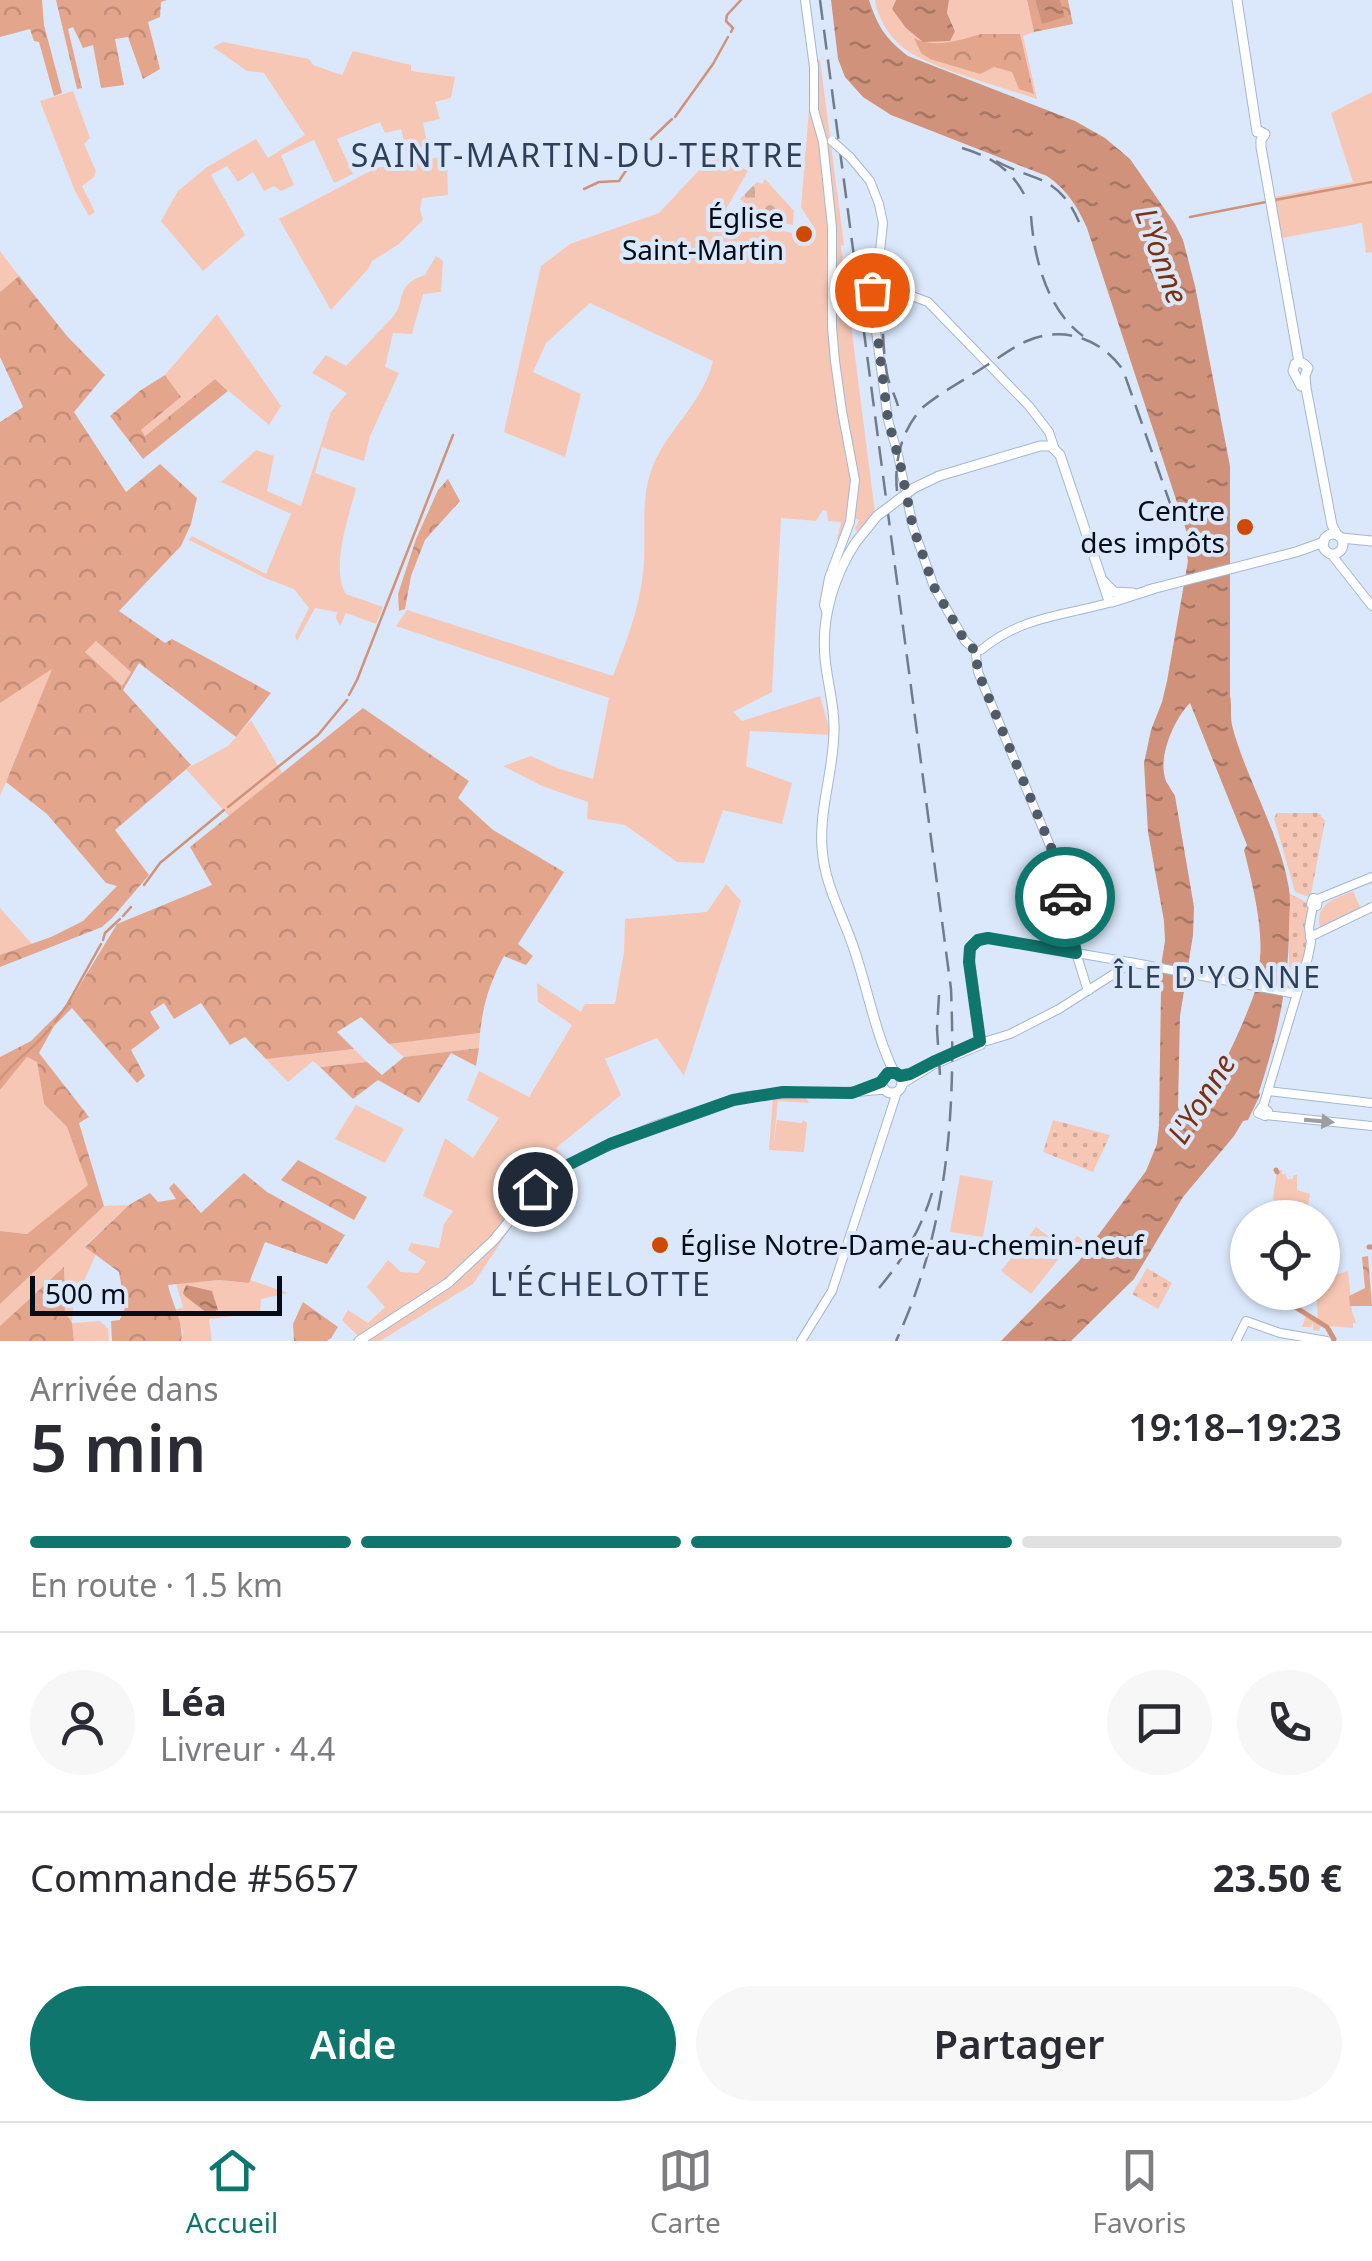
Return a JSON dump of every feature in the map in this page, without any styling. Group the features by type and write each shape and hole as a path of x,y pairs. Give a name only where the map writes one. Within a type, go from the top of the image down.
{"main road":[{"path":"805,0 814,67 814,110 820,129 830,144 850,157 870,181 883,223 873,309 888,420 918,544 942,601 965,641 977,651 978,672 1058,864 1088,991"},
{"path":"1234,0 1299,362 1293,369 1301,377 1324,507 1334,544 1372,606"},
{"path":"827,616 826,591 848,529 854,476 834,343 830,144"},
{"path":"872,296 920,297 1029,406 1063,466 1107,596"},
{"path":"873,309 904,296"},
{"path":"802,1341 832,1290 891,1103 891,1083 855,952 825,873 821,845 834,729 824,646 837,577 856,542 877,516 914,488 939,476 1048,443"},
{"path":"977,651 1023,624 1083,608 1114,592 1153,589 1296,552 1367,541"},
{"path":"1107,596 1153,589"},
{"path":"1372,877 1316,903 1308,928 1311,944 1302,978 1292,994 1290,1020 1265,1111 1372,1126"},
{"path":"1310,937 1372,907"},
{"path":"982,1042 969,958 978,940 992,938 1120,964 1135,962 1292,994"},
{"path":"891,1083 933,1062 1010,1034 1088,991 1120,964"},
{"path":"358,1341 448,1283 494,1240 535,1189 560,1169 594,1152 626,1137 744,1097 783,1092 856,1092 891,1083 982,1042"},
{"path":"1268,1091 1372,1104"},
{"path":"594,1152 624,1144 642,1132"},
{"path":"1236,1341 1246,1321 1280,1333 1327,1341"}],"green space":[{"path":"0,0 42,0 44,25 62,93 54,96 39,42 34,41 30,29 0,37"},
{"path":"56,0 167,0 161,2 160,17 148,22 160,69 143,79 128,37 115,39 124,85 101,88 93,45 83,48 73,27 68,29 82,88 77,89"},
{"path":"875,0 896,0 892,9 955,30 947,13 949,0 1027,0 1034,32 1023,36 1037,99 954,72 909,52 887,29"},
{"path":"1027,0 1035,0 1042,23 1064,17 1060,0 1068,0 1073,24 1034,32"},
{"path":"981,34 1020,34 1034,94 1019,89 1012,72 994,67 980,74 930,59 921,53 914,38 939,43"},
{"path":"223,42 309,59 313,65 342,75 353,51 411,65 411,71 455,77 451,98 435,102 440,119 423,123 429,152 407,156 401,129 385,133 380,122 337,139 353,174 334,183 314,140 281,155 294,185 281,191 274,186 264,191 253,172 238,182 227,166 211,175 245,235 203,271 161,221 178,191 207,167 256,139 268,158 305,135 264,73 247,71 213,47"},
{"path":"820,60 875,513 859,532 855,529 859,520 854,518 841,541 837,539 841,522 828,521 827,511 823,510 816,521 781,518 772,692 733,712 742,721 820,696 831,735 750,731 746,766 792,783 782,824 723,810 704,863 677,862 625,825 587,819 588,802 542,786 503,766 531,756 593,779 609,698 396,626 407,610 613,676 641,587 645,498 650,474 664,445 701,391 713,361 590,303 546,343 533,372 581,394 565,457 504,432 541,266 570,244 659,213 716,152 748,171 726,209 729,212 756,220 757,226 815,238 815,229 801,207 813,61"},
{"path":"73,91 90,138 84,144 96,171 82,186 95,212 89,216 75,191 40,101"},
{"path":"1372,92 1372,252 1366,253 1362,223 1282,238 1274,197 1353,182 1331,113"},
{"path":"447,156 448,195 422,198 423,220 399,244 372,261 331,310 279,219 376,168"},
{"path":"765,179 794,211 793,225 760,218 740,199"},
{"path":"0,251 19,276 0,292"},
{"path":"436,256 443,261 441,292 423,294 412,334 393,333 385,367 399,373 370,436 364,461 322,447 315,473 356,488 342,542 342,583 346,594 383,607 376,624 346,613 340,626 337,612 315,608 297,641 295,636 309,608 294,589 189,540 192,536 266,574 291,514 221,482 256,450 274,456 267,491 301,506 331,412 347,393 312,373 326,355 346,366 392,318 404,289 425,275"},
{"path":"19,276 67,336 105,375 74,412 126,492 160,464 197,498 181,546 119,611 165,643 172,639 271,693 236,737 139,663 123,690 191,765 115,830 149,875 102,927 0,967 0,955 83,921 117,886 106,883 47,814 6,782 52,669 0,703 0,422 23,407 0,357 0,292","holes":["96,641 131,672 122,686 85,652"]},
{"path":"217,314 281,406 269,425 215,379 145,436 140,431 181,397 165,375"},
{"path":"165,375 181,397 141,430 145,436 215,379 228,391 143,459 110,416"},
{"path":"448,479 460,501 425,540 411,576 405,609 399,611 398,594 416,539 438,490"},
{"path":"96,641 131,672 122,687 85,652"},
{"path":"53,667 6,782 0,796 0,703"},
{"path":"363,708 469,781 458,798 493,830 564,872 518,944 533,956 526,965 504,956 488,993 480,1033 389,1044 361,1017 337,1032 354,1049 266,1059 245,1037 230,1045 201,1003 174,1019 164,1003 150,1012 160,1028 131,1050 145,1076 137,1083 72,1008 54,1026 39,1053 89,1117 79,1123 104,1206 0,1304 0,1231 27,1234 88,1185 67,1127 44,1104 37,1062 27,1057 0,1090 0,1057 31,1041 69,1003 117,924 212,885 190,847"},
{"path":"251,720 283,774 229,816 186,769 228,746"},
{"path":"1277,813 1319,813 1325,821 1311,894 1306,896 1295,892 1274,818"},
{"path":"726,884 741,901 684,1076 657,1038 605,1059 621,1095 556,1148 566,1160 541,1182 473,1284 380,1341 363,1341 342,1320 348,1310 368,1323 385,1307 367,1287 388,1260 401,1272 418,1273 426,1262 408,1250 411,1243 439,1248 444,1224 453,1211 423,1196 445,1138 473,1158 499,1118 467,1100 479,1071 529,1097 572,1025 538,1002 537,983 581,1012 585,1004 615,1004 625,919 707,912"},
{"path":"1353,891 1361,909 1320,928 1323,908"},
{"path":"1289,893 1307,904 1311,913 1296,988 1286,987"},
{"path":"0,908 32,944 0,955"},
{"path":"480,1033 479,1048 404,1057 389,1044"},
{"path":"479,1048 476,1066 451,1053 419,1103 378,1080 353,1099 320,1067 367,1062 382,1075 404,1057"},
{"path":"354,1049 367,1062 320,1067 313,1061 288,1082 266,1059"},
{"path":"27,1057 37,1062 44,1104 67,1127 89,1186 27,1234 0,1231 0,1090"},
{"path":"805,1096 809,1103 778,1101 773,1148 777,1120 803,1120 807,1123 804,1152 769,1150 773,1097"},
{"path":"356,1105 404,1129 385,1163 335,1139"},
{"path":"1053,1120 1110,1135 1093,1172 1043,1152"},
{"path":"298,1160 367,1197 354,1220 281,1180"},
{"path":"1277,1170 1282,1170 1287,1179 1297,1175 1297,1190 1310,1194 1309,1200 1273,1199"},
{"path":"244,1173 267,1192 345,1235 327,1264 265,1242 249,1283 219,1280 168,1285 181,1341 112,1341 111,1321 120,1320 125,1308 119,1272 85,1247 129,1205 150,1193 158,1202 176,1199 169,1188 174,1183 201,1213"},
{"path":"960,1175 993,1181 983,1237 950,1232"},
{"path":"129,1205 85,1246 96,1254 73,1306 72,1323 65,1313 63,1268 0,1326 0,1304 104,1206"},
{"path":"1036,1227 1066,1250 1077,1236 1084,1241 1073,1256 1065,1251 1031,1294 1001,1271"},
{"path":"1368,1256 1372,1306 1350,1306 1349,1296 1365,1288 1362,1257"},
{"path":"64,1267 65,1313 72,1323 74,1341 0,1341 0,1326"},
{"path":"1147,1268 1172,1283 1158,1309 1132,1294"},
{"path":"1348,1271 1356,1323 1353,1328 1322,1323 1319,1331 1313,1330 1313,1322 1311,1327 1302,1327 1306,1315 1318,1321 1317,1310 1340,1310 1340,1274"},
{"path":"250,1280 288,1293 261,1299 260,1313 209,1319 212,1341 181,1341 183,1332 174,1310 183,1307 176,1283"},
{"path":"303,1302 338,1327 327,1341 294,1341 293,1324"},
{"path":"100,1321 108,1329 109,1341 74,1341 72,1323"}],"water":[{"name":"L'Yonne","path":"831,0 869,0 883,31 908,56 1075,121 1105,138 1130,159 1183,240 1230,466 1231,721 1278,847 1289,889 1287,970 1281,1011 1260,1095 1248,1120 1243,1121 1183,1197 1134,1279 1071,1341 1001,1341 1079,1261 1146,1171 1157,1144 1160,972 1165,941 1148,832 1144,763 1167,681 1188,561 1185,543 1192,535 1187,533 1087,228 1071,199 1047,176 891,115 863,97 845,77 838,59","holes":["1190,703 1247,845 1244,850 1260,933 1256,989 1214,1080 1196,1109 1190,1115 1181,1114 1180,1016 1194,907 1175,796 1166,781 1164,761 1173,729"]},
{"path":"896,0 949,0 947,13 955,31 950,41 923,42 892,9"},
{"path":"1035,0 1060,0 1065,17 1042,24"},
{"path":"186,1285 212,1291 218,1310 207,1313 185,1296"}],"waterway":[{"path":"731,32 727,15 741,0"},
{"path":"675,117 728,37"},
{"path":"584,189 599,182 619,181 640,158 648,142 672,119"},
{"path":"1275,200 1372,182"},
{"path":"1190,217 1266,202"},
{"path":"349,695 453,435"},
{"path":"228,807 318,735 347,700"},
{"path":"144,885 160,863 224,810"},
{"path":"123,916 131,907"},
{"path":"103,940 120,919"},
{"path":"55,1022 101,944"},
{"path":"0,1079 51,1027"},
{"path":"1300,1310 1327,1327 1334,1339"}],"railway":[{"path":"820,0 951,989 952,1080 945,1169 927,1256 896,1341"},
{"path":"962,148 998,164 1024,194"},
{"path":"996,161 1054,187 1079,222"},
{"path":"1031,216 1045,282 1060,312 1083,336"},
{"path":"887,274 884,350 898,406"},
{"path":"897,491 901,447 922,408 1021,344 1041,336 1068,335 1093,343 1123,370 1177,523"},
{"path":"939,995 940,1075"},
{"path":"879,1288 910,1244 932,1193"}],"way so far":[{"path":"872,290 888,420 918,544 942,601 976,655 978,672 1058,864 1065,897"}],"place":[{"name":"Église Saint-Martin","path":"804,234"},
{"name":"Centre des impôts","path":"1245,527"},
{"name":"Église Notre-Dame-au-chemin-neuf","path":"660,1245"}],"district":[{"name":"SAINT-MARTIN-DU-TERTRE","path":"578,156"},
{"name":"ÎLE D'YONNE","path":"1218,978"},
{"name":"L'ÉCHELOTTE","path":"601,1285"}],"route":[{"path":"535,1189 560,1169 610,1144 733,1100 783,1092 856,1092 881,1082 888,1073 910,1074 980,1041 970,948 978,940 988,938 1076,953 1065,897"}]}
